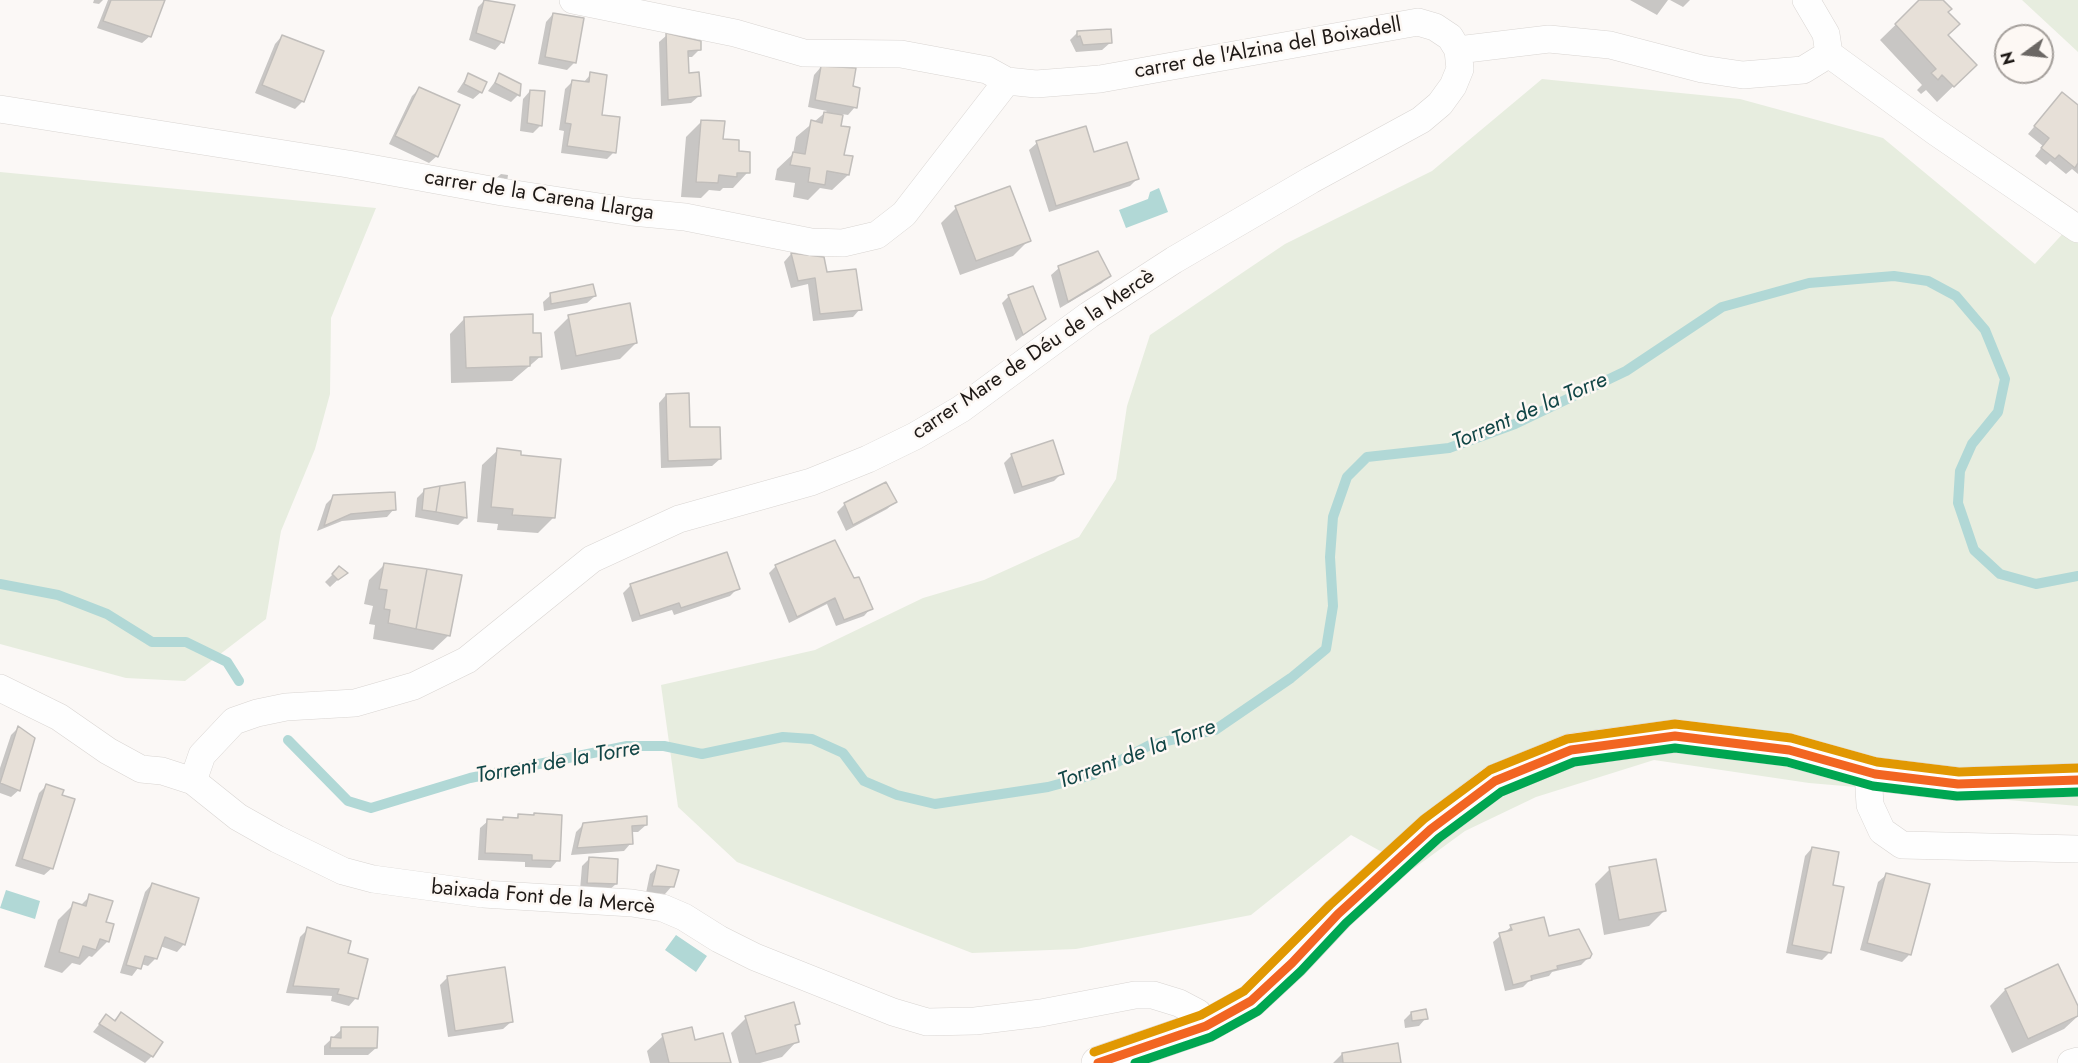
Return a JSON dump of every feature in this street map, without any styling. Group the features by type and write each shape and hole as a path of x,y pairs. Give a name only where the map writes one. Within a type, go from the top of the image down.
{"street":[{"name":"carrer de l'Alzina del Boixadell","path":"573,0 735,33 804,53 901,54 931,58 987,70 1006,81 1067,84 1418,22 1435,27 1450,38 1458,50"},
{"path":"1806,0 1826,34 1829,54 1936,132 2078,229"},
{"path":"1458,50 1549,39 1568,40 1610,45 1702,69 1743,75 1803,70 1829,54"},
{"name":"carrer Mare de Déu de la Mercè","path":"193,781 202,755 234,721 286,707 355,703 387,696 414,686 467,660 592,560 679,519 810,482 868,459 915,436 961,409 1089,315 1174,260 1420,120 1440,104 1453,86 1460,69 1458,50"},
{"name":"carrer de la Carena Llarga","path":"0,110 348,164 526,196 632,212 685,217 811,242 843,243 877,235 904,214 1006,81"},
{"path":"0,688 59,717 108,751 141,769 162,771 193,781"},
{"path":"1098,1063 1206,1026 1251,1001 1292,963 1338,914 1449,816 1495,781 1571,750 1676,736 1789,750 1868,772 1958,784 2078,780"},
{"path":"1868,772 1870,805 1882,831 1902,845 2078,849"},
{"name":"baixada Font de la Mercè","path":"193,781 238,817 343,871 406,886 560,900 632,903 663,908 684,917 719,939 755,957 893,1012 927,1022 975,1021 1041,1013 1135,995 1153,995 1179,1003 1198,1013 1206,1026"},
{"path":"2071,1063 2078,1061"}],"shaded area":[{"path":"2022,0 2078,0 2078,52 2054,30 2054,24 2048,24"},
{"path":"1542,79 1740,99 1883,138 2035,264 2078,217 2078,806 1809,783 1654,760 1536,797 1465,831 1413,869 1351,835 1251,915 1076,949 972,953 737,862 678,807 661,685 815,650 923,598 984,580 1079,537 1116,479 1127,406 1150,335 1285,244 1432,171"},
{"path":"0,172 376,208 331,318 330,394 315,449 281,531 266,619 185,681 126,678 0,644"}],"water":[{"path":"1159,188 1168,212 1126,228 1119,210 1148,199 1150,192"},
{"path":"6,890 40,901 35,919 0,908"},
{"path":"676,935 707,956 696,972 665,950"}],"building":[{"path":"111,0 165,0 151,37 103,21"},
{"path":"484,0 515,5 504,43 476,33"},
{"path":"1919,0 1943,0 1952,9 1948,12 1960,24 1948,35 1977,65 1954,87 1942,75 1938,80 1931,73 1936,69 1895,24"},
{"path":"553,13 584,18 576,63 545,57"},
{"path":"1111,29 1112,43 1083,45 1080,36 1077,37 1077,31"},
{"path":"666,33 701,41 701,50 688,51 689,73 699,72 701,96 668,100"},
{"path":"282,35 324,51 304,102 262,85"},
{"path":"821,66 856,68 853,86 860,88 857,108 815,100"},
{"path":"590,72 607,75 602,115 620,117 616,153 567,146 571,124 565,123 572,80 589,82"},
{"path":"468,73 487,82 482,93 464,84"},
{"path":"499,73 521,84 520,96 495,83"},
{"path":"419,87 460,105 438,157 395,136"},
{"path":"530,90 545,91 542,126 527,123"},
{"path":"2062,92 2078,105 2078,163 2075,168 2059,155 2055,159 2041,148 2049,138 2034,126"},
{"path":"824,112 843,115 841,126 850,127 844,155 853,156 849,175 827,171 825,185 808,182 810,168 790,165 793,152 805,154 811,120 822,123"},
{"path":"701,120 725,121 723,139 739,140 739,151 750,152 750,173 737,173 737,177 719,175 718,183 696,182"},
{"path":"1086,126 1094,152 1127,142 1139,179 1056,206 1036,141"},
{"path":"1010,186 1031,241 976,261 955,206"},
{"path":"1098,251 1111,276 1068,302 1058,266"},
{"path":"791,253 824,257 827,272 856,269 862,310 820,314 815,278 798,281"},
{"path":"593,284 596,296 551,304 550,293"},
{"path":"1033,286 1046,319 1023,335 1008,295"},
{"path":"630,303 637,343 576,356 568,315"},
{"path":"533,314 533,333 541,333 542,357 530,357 530,366 466,368 464,317"},
{"path":"689,393 690,427 720,427 721,459 668,461 666,394"},
{"path":"1053,440 1064,474 1022,487 1011,454"},
{"path":"497,448 521,451 521,455 561,459 555,518 512,515 513,509 491,507"},
{"path":"465,482 467,518 436,512 440,486"},
{"path":"886,482 897,502 853,525 844,503"},
{"path":"440,486 436,512 422,510 424,489"},
{"path":"395,492 396,510 351,514 324,526 333,495"},
{"path":"835,540 854,578 859,577 873,609 844,620 835,598 797,617 775,565"},
{"path":"727,552 740,589 681,608 679,603 640,616 630,584"},
{"path":"384,563 427,569 416,629 388,623 390,610 384,609 387,590 379,589"},
{"path":"339,566 348,573 338,580 332,574"},
{"path":"427,569 462,575 450,636 416,629"},
{"path":"18,726 35,738 20,791 0,783"},
{"path":"46,784 64,790 62,795 75,799 53,869 22,859"},
{"path":"534,813 562,815 560,861 532,860 532,855 485,853 487,819 503,820 503,817 518,818 518,814 534,815"},
{"path":"647,816 647,825 632,826 633,844 577,848 583,823"},
{"path":"1812,847 1839,852 1833,885 1844,887 1831,953 1792,945"},
{"path":"589,857 618,859 617,884 587,883"},
{"path":"1656,859 1666,911 1619,920 1609,867"},
{"path":"657,865 679,870 674,887 652,886"},
{"path":"1886,873 1930,884 1911,955 1867,943"},
{"path":"152,883 199,898 185,945 165,937 157,959 145,956 141,969 126,965"},
{"path":"89,894 113,901 106,922 114,924 109,942 100,939 96,950 83,946 79,958 59,952 73,902 86,906"},
{"path":"1544,917 1549,936 1579,929 1592,954 1590,958 1557,966 1558,969 1531,976 1532,980 1513,985 1499,933 1512,930 1510,925"},
{"path":"307,927 351,941 348,953 368,959 358,999 337,994 339,989 293,986"},
{"path":"2058,964 2078,1006 2078,1016 2028,1039 2005,989"},
{"path":"505,967 513,1022 455,1031 447,976"},
{"path":"794,1002 800,1024 795,1025 799,1042 756,1054 745,1016"},
{"path":"1426,1009 1428,1019 1412,1021 1411,1012"},
{"path":"121,1012 163,1042 153,1057 99,1024 106,1014 115,1021"},
{"path":"341,1027 378,1027 377,1048 330,1048 331,1037 341,1038"},
{"path":"692,1027 695,1040 723,1033 731,1063 669,1063 662,1034"},
{"path":"1398,1043 1401,1063 1343,1063 1342,1053"}],"waterway":[{"name":"Torrent de la Torre","path":"288,740 348,801 371,808 470,778 627,746 664,746 702,754 783,737 812,739 843,753 864,781 897,795 935,804 1048,787 1092,775 1150,745 1215,730 1291,678 1326,649 1333,606 1330,557 1333,517 1347,477 1367,457 1449,448 1515,424 1626,371 1722,307 1809,283 1894,276 1928,281 1956,296 1985,330 2005,379 1998,412 1972,444 1960,471 1958,503 1974,550 2000,574 2036,584 2078,576"},
{"name":"Torrent de la Torre","path":"0,584 58,595 107,614 152,642 186,642 227,662 239,681"}],"transit line":[{"path":"1094,1052 1201,1015 1244,991 1330,905 1424,819 1490,770 1567,739 1675,724 1791,738 1877,762 1959,772 2078,768"},
{"path":"1098,1063 1206,1026 1251,1001 1292,963 1338,914 1431,829 1495,781 1571,750 1675,736 1789,750 1875,774 1958,784 2078,780"},
{"path":"1135,1063 1211,1037 1258,1011 1301,971 1346,923 1439,838 1501,792 1574,762 1675,748 1787,762 1873,786 1957,796 2078,792"}]}
